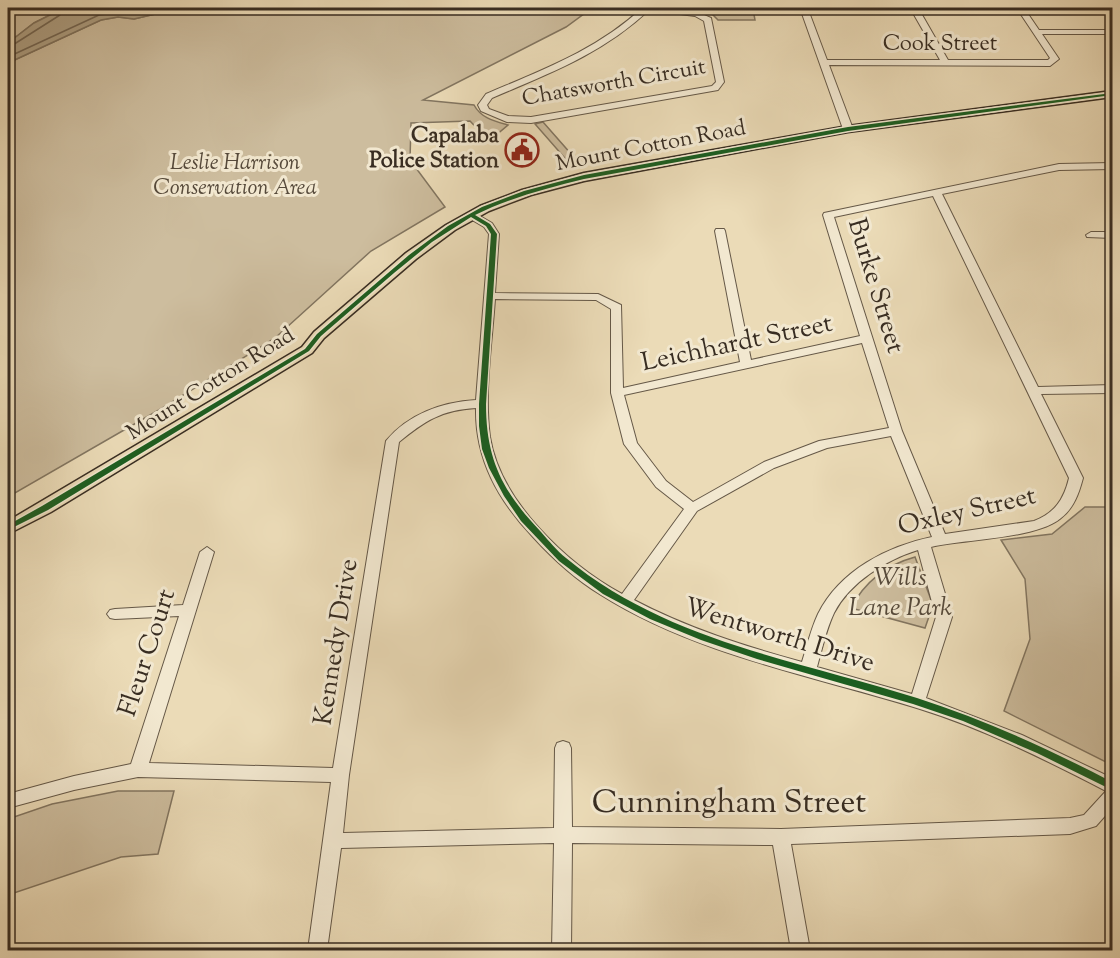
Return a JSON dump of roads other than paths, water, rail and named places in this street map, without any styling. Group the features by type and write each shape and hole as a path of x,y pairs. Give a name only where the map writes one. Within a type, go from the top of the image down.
{"main road":[{"name":"Mount Cotton Road","path":"8,528 307,350 319,335 414,255 471,215 525,193 584,177 848,129 1112,94"},
{"name":"Mount Cotton Road","path":"8,516 51,493 296,344 319,335"}],"street":[{"name":"Chatsworth Circuit","path":"646,8 617,35 592,51 489,96 482,105 485,111 507,119 531,120 715,88 720,82 708,20 697,14 651,8"},
{"path":"848,129 804,9 1021,9 1036,32 1113,32"},
{"path":"915,9 946,63"},
{"name":"Cook Street","path":"823,62 1050,63 1055,59 1036,32"},
{"name":"Burke Street","path":"940,538 896,431 828,215 1059,167 1113,166"},
{"name":"Oxley Street","path":"808,669 828,611 839,595 878,560 940,538 1010,530 1050,520 1071,499 1076,478 936,192"},
{"name":"Wentworth Drive","path":"471,215 488,225 494,234 482,404 486,449 495,473 514,506 550,549 587,578 624,602 671,626 702,638 968,719 1033,746 1113,786"},
{"path":"720,231 746,363"},
{"path":"1091,235 1113,235"},
{"path":"489,296 598,297 617,307 617,393 631,444 661,484 692,508"},
{"name":"Leichhardt Street","path":"617,393 867,338"},
{"path":"1032,391 1113,389"},
{"name":"Kennedy Drive","path":"317,951 340,775 393,441 435,410 452,405 482,404"},
{"path":"624,602 692,508 769,465 824,444 896,431"},
{"path":"918,702 944,617 923,543"},
{"name":"Fleur Court","path":"138,770 207,552"},
{"path":"115,614 189,610"},
{"path":"562,951 563,748"},
{"path":"8,801 74,783 138,770 340,775"},
{"name":"Cunningham Street","path":"333,841 561,835 781,837 1070,826 1090,821 1113,796"},
{"path":"781,837 801,951"}],"water":[{"path":"64,8 181,8 134,19 118,17 101,20 8,63 8,43 34,23"}],"place":[{"name":"Capalaba Police Station","path":"522,150"}],"park label":[{"name":"Leslie Harrison Conservation Area","path":"235,176"},
{"name":"Wills Lane Park","path":"900,593"}]}
